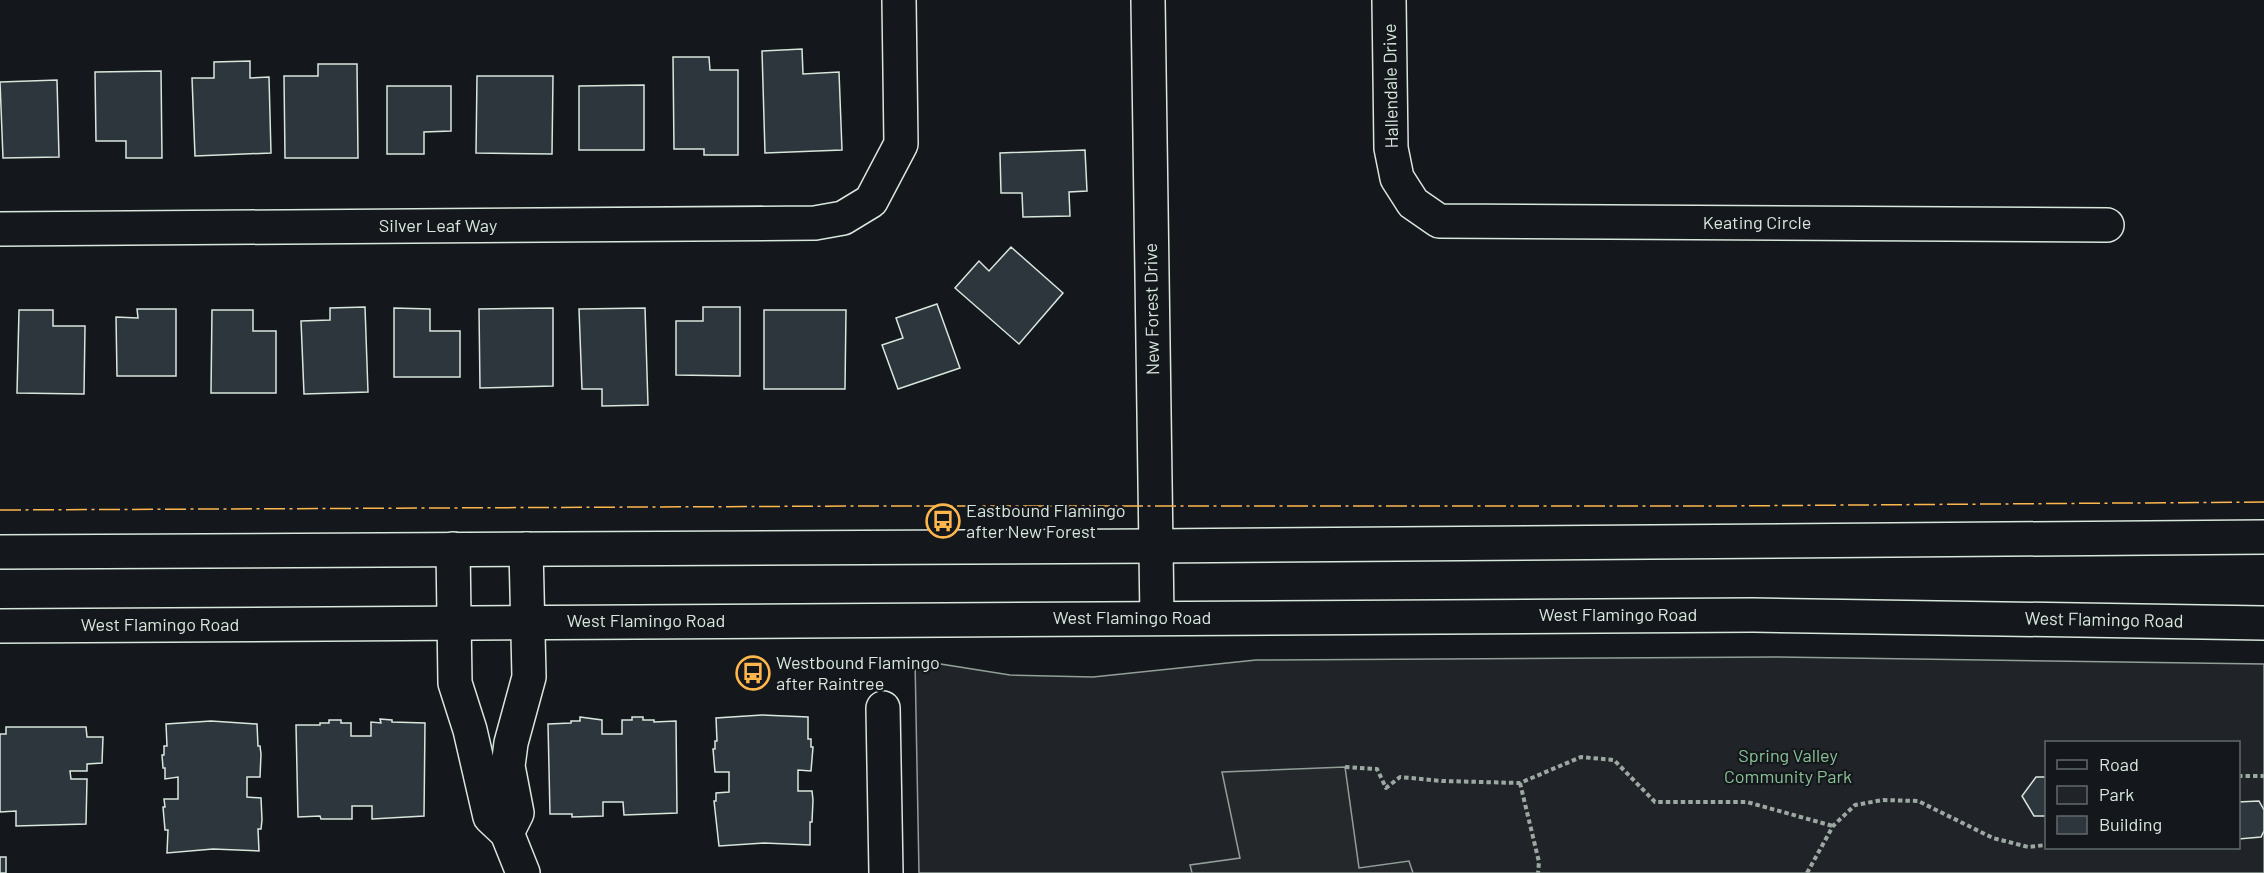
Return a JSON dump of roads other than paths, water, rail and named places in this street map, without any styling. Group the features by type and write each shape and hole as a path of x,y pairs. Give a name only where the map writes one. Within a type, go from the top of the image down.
{"main road":[{"name":"Silver Leaf Way","path":"0,228 815,223 843,218 871,201 901,144 899,0"},
{"name":"New Forest Drive","path":"1148,0 1157,618"},
{"name":"Hallendale Drive","path":"1389,0 1391,148 1397,178 1413,203"},
{"name":"Keating Circle","path":"1413,203 1439,221 2107,225"},
{"path":"0,552 2264,537"},
{"path":"453,549 455,683 470,730 493,770"},
{"path":"523,873 507,833 490,817 493,770 511,742 529,677 526,549"},
{"name":"West Flamingo Road","path":"0,626 1753,615 2264,622"},
{"path":"883,708 886,873"}],"place":[{"name":"Eastbound Flamingo after New Forest","path":"943,521"},
{"name":"Westbound Flamingo after Raintree","path":"753,673"}],"park label":[{"name":"Spring Valley Community Park","path":"1788,766"}]}
